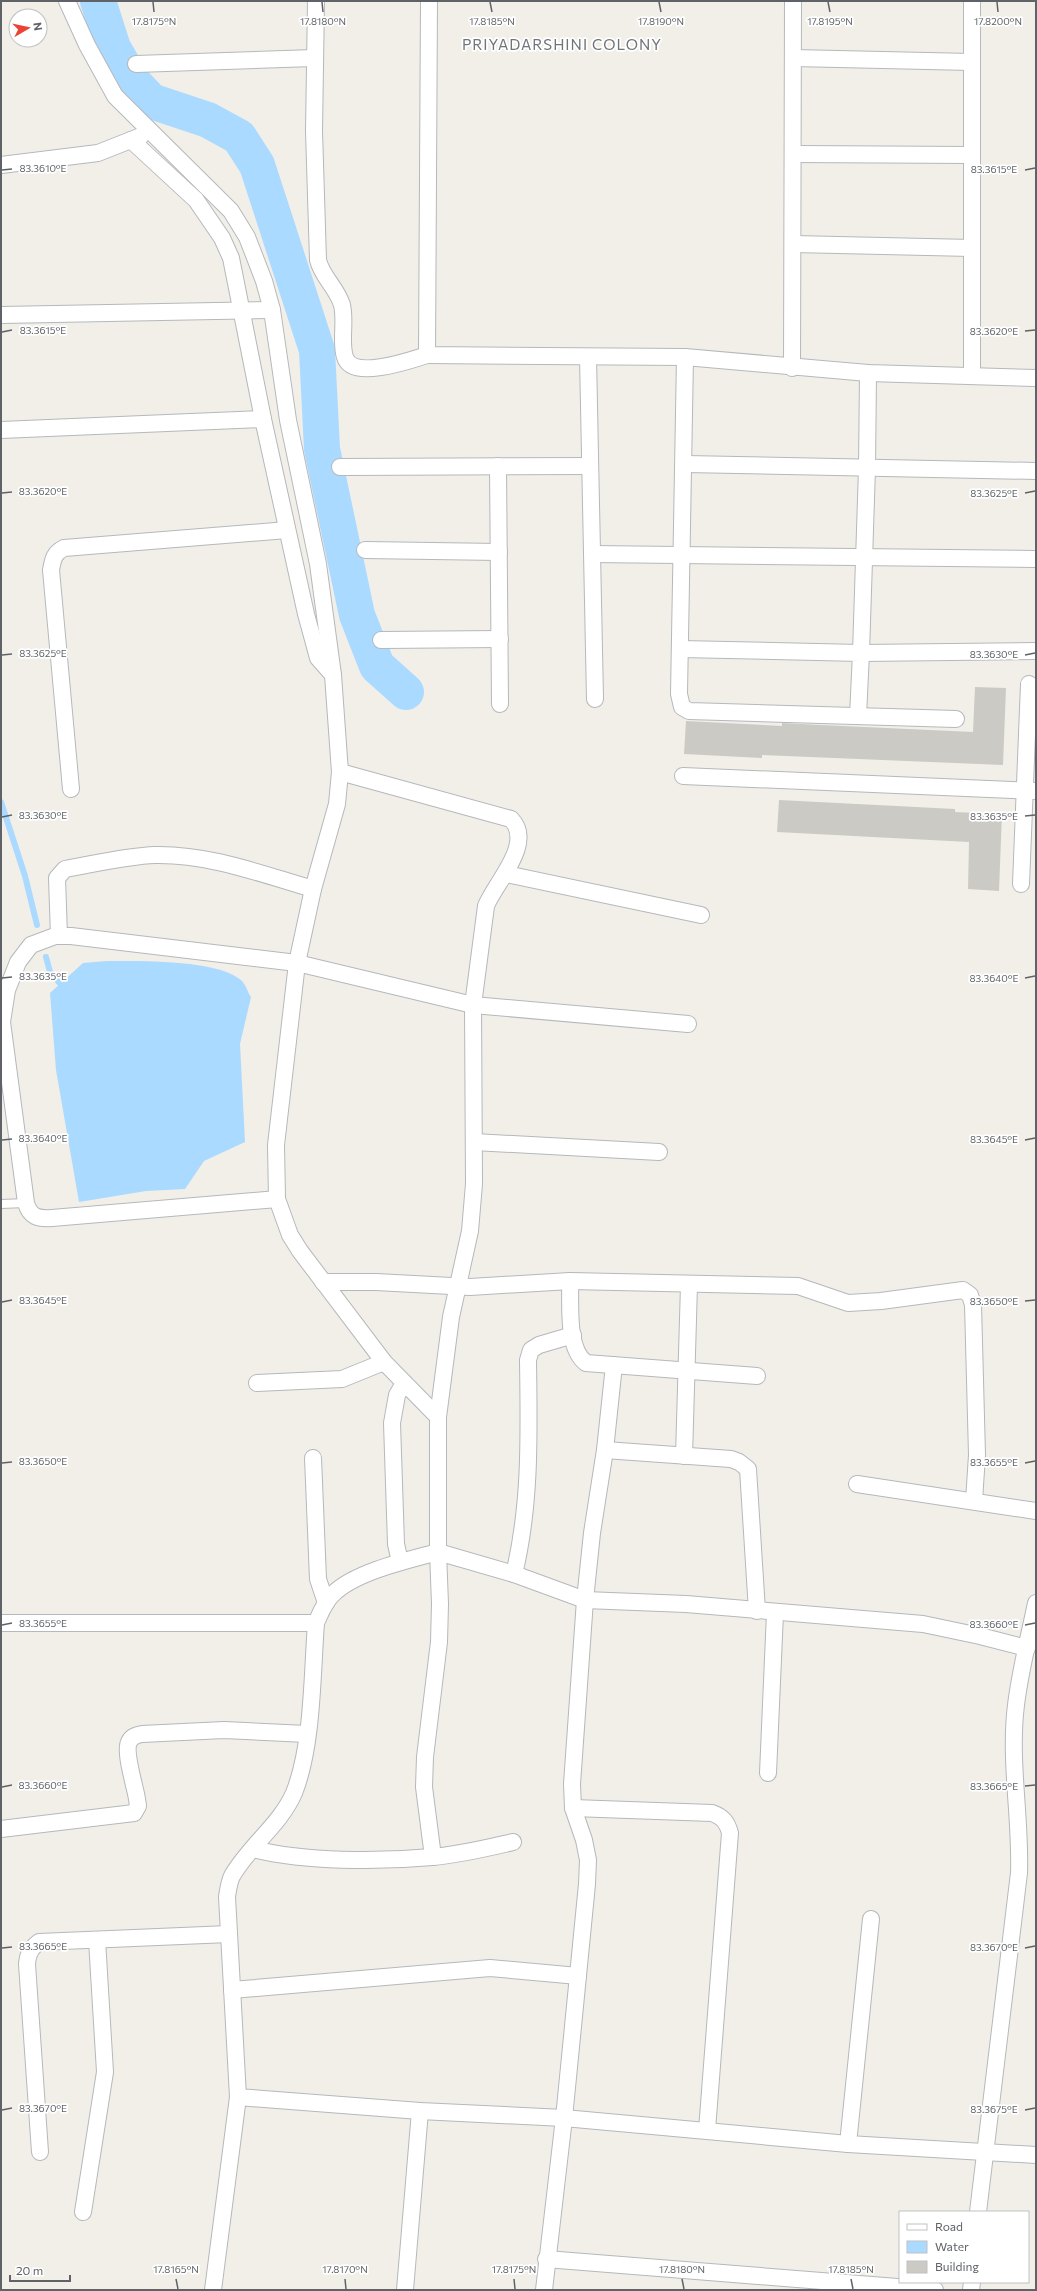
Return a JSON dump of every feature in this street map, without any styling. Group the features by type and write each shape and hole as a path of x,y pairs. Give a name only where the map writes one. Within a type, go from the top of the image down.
{"street":[{"path":"67,1 87,45 115,96 231,212 247,237 264,281 272,310 288,420 318,564 333,675 340,772 337,804 313,889 297,963 276,1145 277,1199 290,1235 323,1282 384,1362 438,1417"},
{"path":"316,1 314,58 318,260 321,272 339,297 342,307 345,357 349,364 356,367 381,367 398,365 428,355 685,357 792,368 868,373 1036,378"},
{"path":"428,355 429,1"},
{"path":"792,368 793,1"},
{"path":"972,1 972,376"},
{"path":"136,64 314,58"},
{"path":"793,58 972,62"},
{"path":"1,164 98,153 152,132"},
{"path":"131,140 196,200 222,238 231,258 243,310 263,420 314,646 318,658 333,675"},
{"path":"793,154 972,155"},
{"path":"793,244 972,248"},
{"path":"1,315 272,310"},
{"path":"588,357 595,699"},
{"path":"685,357 685,464 680,649 680,701 682,707 689,711 956,719"},
{"path":"858,716 865,558 868,373"},
{"path":"1,430 263,420"},
{"path":"685,464 1036,471"},
{"path":"340,466 590,466"},
{"path":"498,466 500,704"},
{"path":"71,789 51,570 53,559 57,552 64,548 287,530"},
{"path":"365,550 499,552"},
{"path":"592,554 1036,559"},
{"path":"381,640 500,639"},
{"path":"680,649 862,652 1036,651"},
{"path":"1021,884 1030,791 1029,684"},
{"path":"340,772 511,819 517,825 520,833 518,843 506,874 490,895 486,906 473,1005 474,1142 470,1231 451,1317 438,1417 439,1642 425,1757 424,1787 433,1858"},
{"path":"683,776 1030,791"},
{"path":"59,936 57,878 65,869 154,855 192,857 225,863 313,889"},
{"path":"506,874 701,915"},
{"path":"277,1199 39,1219 29,1212 26,1203 1,1022 7,990 18,962 31,945 59,936 71,936 297,963 473,1005 688,1024"},
{"path":"474,1142 659,1152"},
{"path":"323,1282 481,1287 570,1281 688,1285 798,1286 848,1304 963,1290 970,1295 972,1305 977,1455 974,1501"},
{"path":"570,1281 572,1334 575,1350 580,1358 586,1363 757,1376"},
{"path":"684,1456 688,1285"},
{"path":"514,1574 522,1542 527,1504 528,1360 531,1350 539,1345 572,1334"},
{"path":"257,1383 342,1379 384,1362"},
{"path":"544,2290 546,2259 564,2118 588,1860 584,1840 573,1808 572,1784 585,1600 592,1534 605,1450 614,1365"},
{"path":"400,1562 396,1544 392,1423 395,1401 404,1383"},
{"path":"605,1450 731,1459 739,1462 748,1469 758,1611"},
{"path":"313,1458 318,1580 326,1603"},
{"path":"857,1484 1036,1511"},
{"path":"213,2290 238,2097 227,1897 231,1877 280,1817 294,1793 301,1769 307,1734 316,1623 332,1594 352,1581 400,1562 438,1552 514,1574 585,1600 686,1604 923,1624 1027,1648"},
{"path":"978,2211 984,2151 1019,1873 1020,1838 1014,1751 1016,1706 1036,1603"},
{"path":"768,1773 775,1612"},
{"path":"1,1623 316,1623"},
{"path":"1,1829 134,1813 138,1806 127,1751 129,1742 134,1736 142,1734 224,1730 307,1734"},
{"path":"573,1808 712,1813 722,1817 728,1824 730,1833 707,2130"},
{"path":"253,1849 276,1855 318,1859 433,1858 513,1842"},
{"path":"848,2144 871,1919"},
{"path":"40,2152 27,1964 28,1955 32,1948 39,1942 229,1934"},
{"path":"83,2212 105,2072 97,1940"},
{"path":"232,1990 490,1968 578,1976"},
{"path":"238,2097 420,2111 564,2118 848,2144 1036,2155"},
{"path":"405,2290 420,2111"},
{"path":"546,2259 832,2286 935,2290"}],"lane":[{"path":"1,1204 26,1203"}],"water":[{"path":"107,961 157,962 197,965 231,974 242,981 251,997 240,1044 245,1142 204,1161 185,1189 146,1191 79,1202 56,1070 50,993 83,963"}],"building":[{"path":"975,687 1006,688 1003,765 762,755 762,758 684,754 686,721 782,726 782,723 973,732"},
{"path":"779,800 955,809 955,812 1002,814 999,891 968,889 969,842 777,832"}],"waterway":[{"path":"98,1 113,48 132,81 151,101 208,120 239,137 257,165 317,350 322,449 357,615 377,666 406,692"},
{"path":"1,802 25,876 37,925"},
{"path":"46,957 50,972 64,988"}],"district":[{"name":"PRIYADARSHINI COLONY","path":"562,45"}]}
